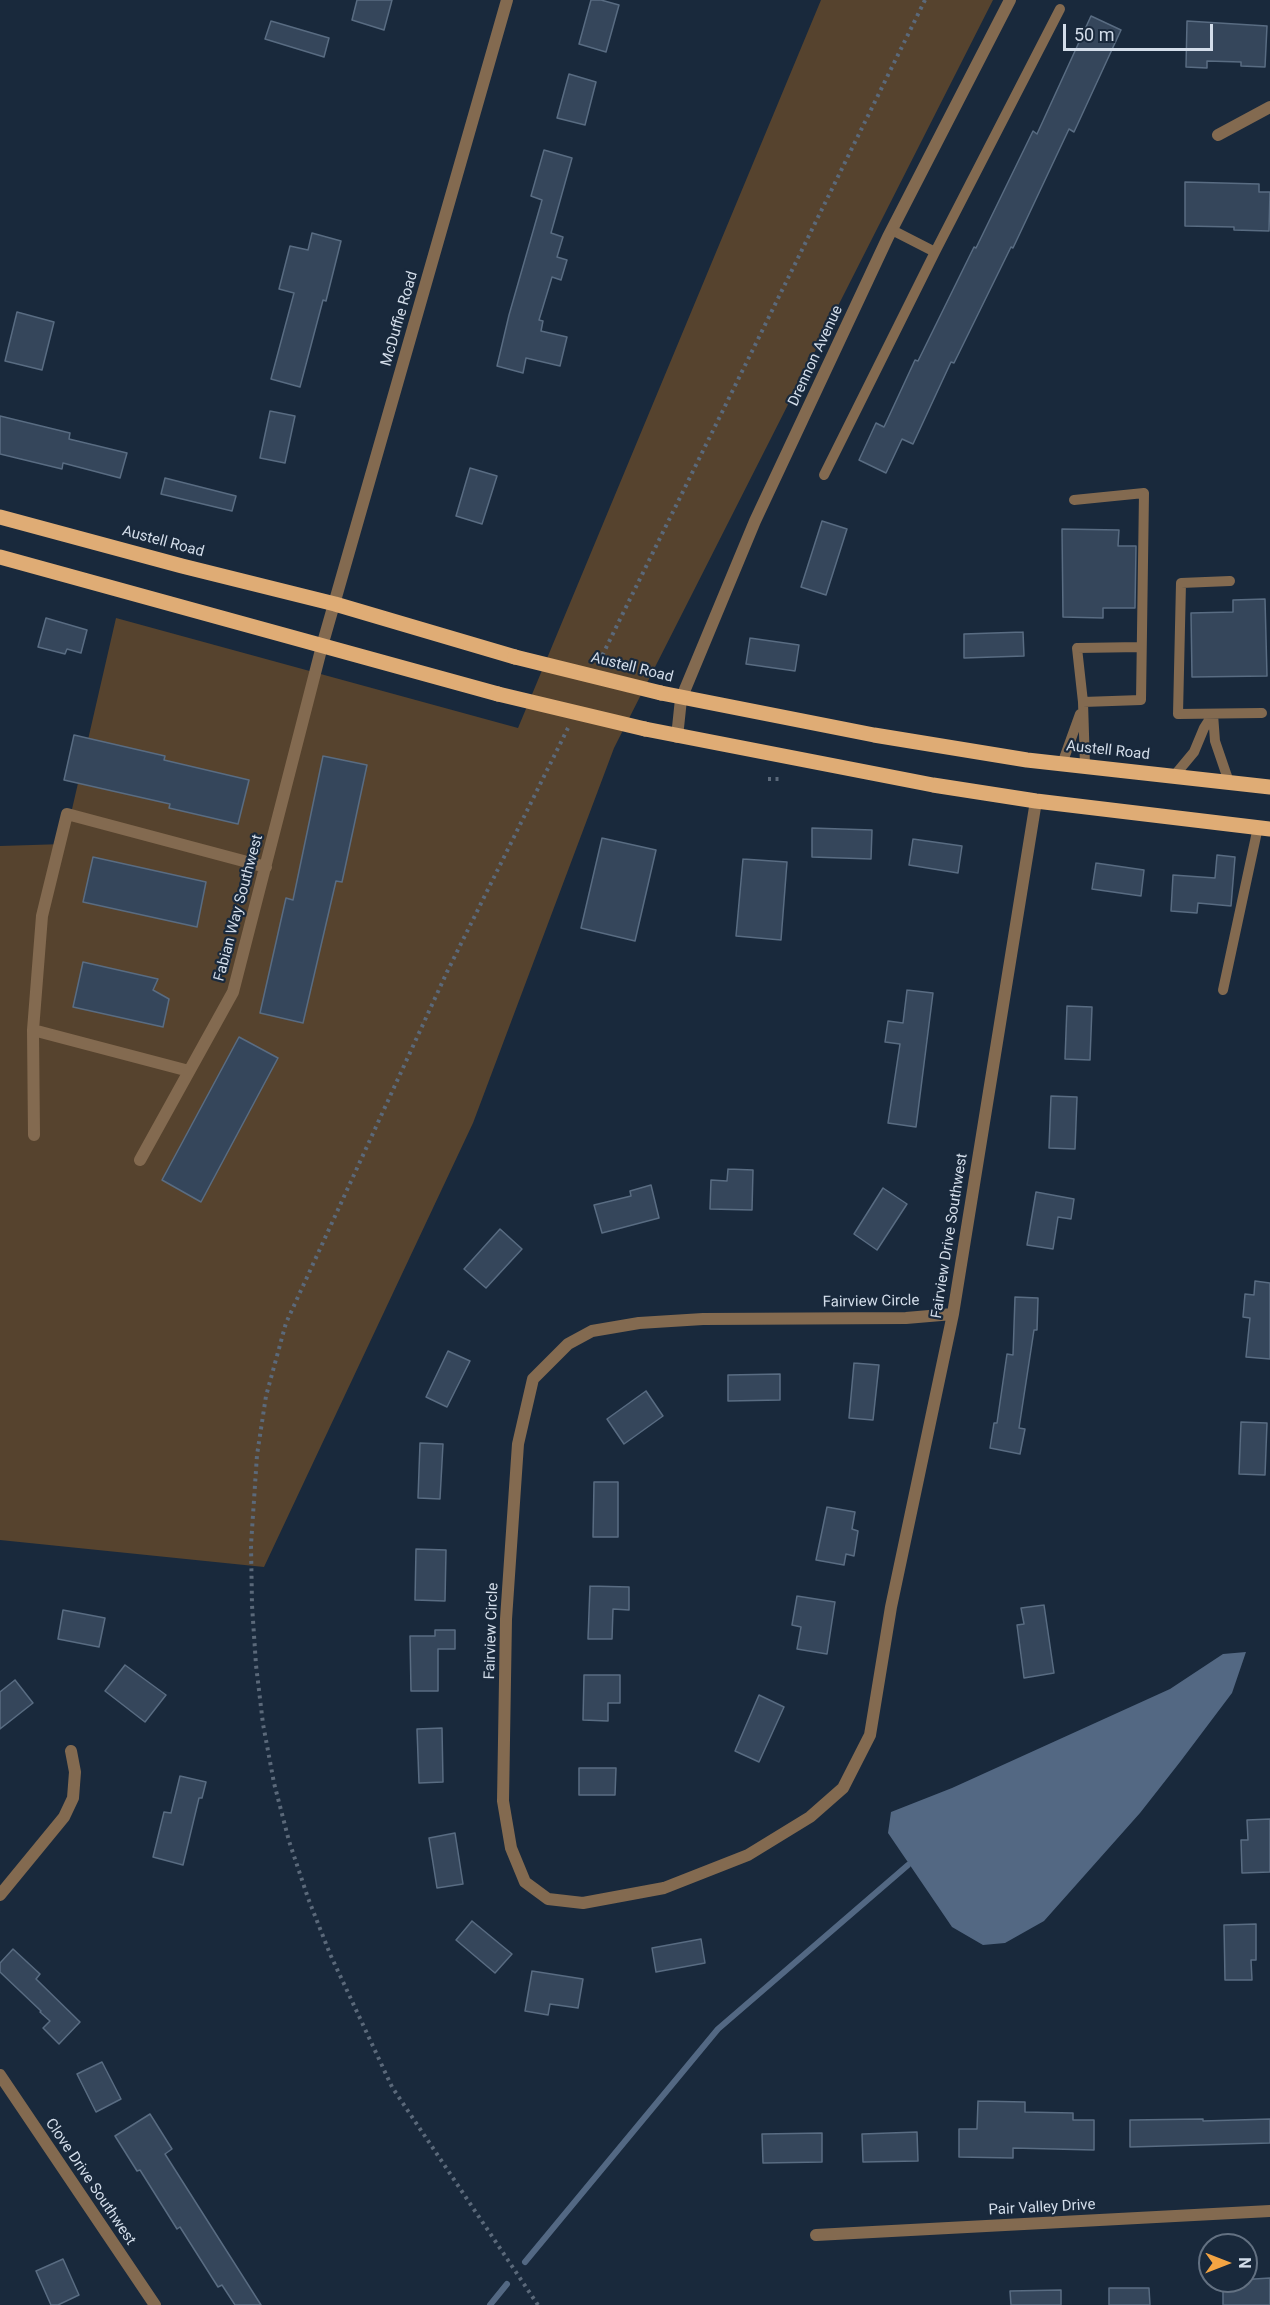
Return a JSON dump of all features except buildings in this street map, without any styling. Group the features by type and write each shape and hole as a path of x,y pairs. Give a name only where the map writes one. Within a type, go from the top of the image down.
{"main road":[{"name":"Austell Road","path":"0,517 335,604 515,657 681,699 874,735 1062,764 1270,787"},
{"path":"0,558 498,694 677,737 933,785 1036,801 1264,828"}],"street":[{"name":"McDuffie Road","path":"322,646 507,0"},
{"name":"Drennon Avenue","path":"677,737 681,699 755,521 892,230 1010,0"},
{"path":"1218,135 1270,107"},
{"name":"Fabian Way Southwest","path":"140,1160 233,992 322,646"},
{"name":"Fairview Drive Southwest","path":"874,1708 891,1607 953,1314 1036,801"},
{"path":"34,1135 33,1030 42,916 67,814 266,867"},
{"path":"33,1030 189,1071"},
{"name":"Fairview Circle","path":"874,1708 870,1735 843,1788 810,1816 748,1855 664,1888 583,1903 548,1899 525,1881 511,1848 503,1801 506,1619 518,1444 533,1379 568,1344 592,1331 639,1323 704,1319 906,1318 953,1314"},
{"path":"0,1895 63,1816 73,1798 75,1772 70,1751"},
{"name":"Clove Drive Southwest","path":"0,2075 154,2305"},
{"name":"Pair Valley Drive","path":"816,2235 1270,2211"}],"lane":[{"path":"824,475 1059,9"},
{"path":"892,230 935,252"},
{"path":"1074,500 1144,493 1141,700 1083,702"},
{"path":"1230,581 1181,583 1178,714 1262,713"},
{"path":"1085,766 1083,702 1077,648 1141,647"},
{"path":"1062,764 1077,728 1083,702"},
{"path":"1174,776 1194,752 1213,714"},
{"path":"1213,714 1215,741 1228,782"},
{"path":"1223,990 1264,828"}],"path":[{"path":"598,665 925,0"},
{"path":"538,2305 392,2087 330,1954 308,1898 286,1830 263,1724 255,1653 251,1545 256,1455 266,1396 286,1323 447,972 568,726"},
{"path":"768,779 779,779"}],"shaded area":[{"path":"821,0 993,0 614,748 473,1123 264,1567 0,1540 0,846 64,844 116,618 518,728"}],"water":[{"path":"1246,1652 1232,1693 1140,1813 1044,1921 1005,1943 983,1945 952,1927 888,1833 891,1812 952,1788 1170,1689 1223,1654"}],"waterway":[{"path":"525,2262 718,2029 908,1865"},
{"path":"490,2305 507,2284"}]}
